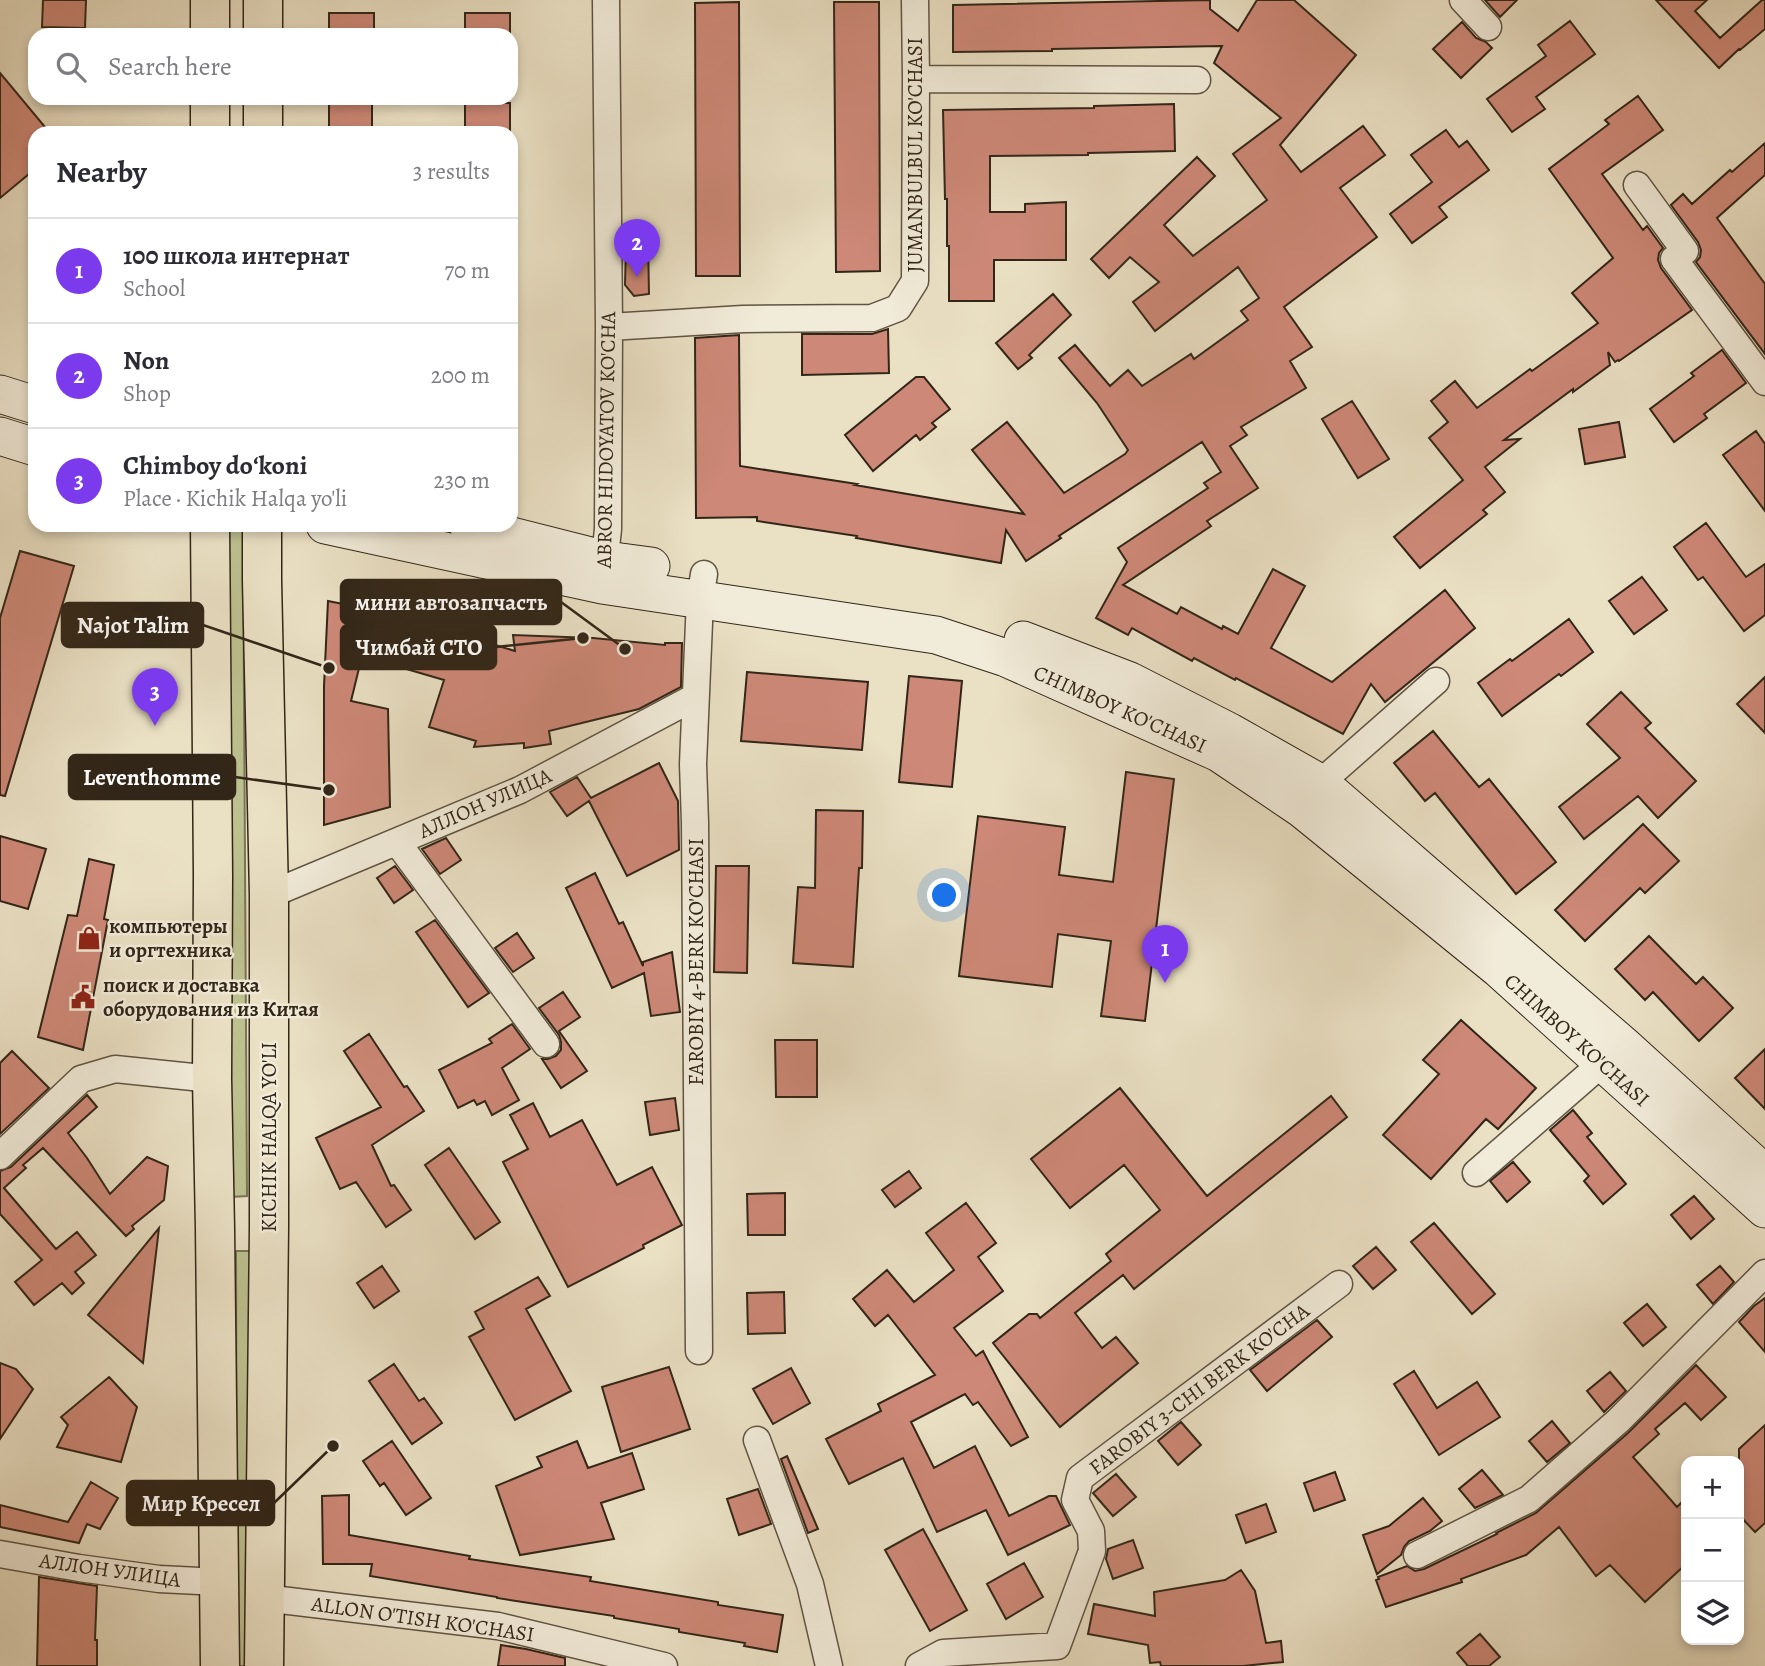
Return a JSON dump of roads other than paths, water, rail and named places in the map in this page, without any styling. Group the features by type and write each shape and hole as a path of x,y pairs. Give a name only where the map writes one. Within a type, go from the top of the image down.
{"highway":[{"path":"209,0 209,28"},
{"path":"263,0 263,28"},
{"path":"210,105 210,126"},
{"path":"263,105 263,126"},
{"path":"210,532 212,1079 220,1666"},
{"name":"KICHIK HALQA YO'LI","path":"262,532 269,895 269,1227 264,1666"},
{"path":"215,1229 269,1227"}],"main road":[{"path":"0,394 28,403"},
{"path":"0,436 28,445"},
{"name":"CHIMBOY KO'CHASI","path":"367,532 702,586 936,635 994,654 1219,753 1311,796 1499,969 1613,1054 1765,1174"},
{"name":"CHIMBOY KO'CHASI","path":"488,532 604,572"},
{"name":"CHIMBOY KO'CHASI","path":"1613,1054 1765,1209"}],"street":[{"name":"ABROR HIDOYATOV KO'CHA","path":"604,572 608,529 609,327 606,0"},
{"name":"JUMANBULBUL KO'CHASI","path":"609,327 743,319 872,318 898,308 915,281 915,0"},
{"path":"1463,0 1488,27"},
{"path":"916,79 1197,80"},
{"path":"1637,185 1685,251 1674,259 1765,382"},
{"name":"FAROBIY 4-BERK KO'CHASI","path":"699,1351 693,764 702,586"},
{"path":"1311,796 1436,681"},
{"name":"АЛЛОН УЛИЦА","path":"269,895 520,790 695,697"},
{"path":"397,842 546,1044"},
{"path":"1476,1173 1613,1054"},
{"path":"0,1156 81,1079 115,1069 212,1079"},
{"path":"1417,1555 1529,1499 1618,1421 1765,1273"},
{"name":"FAROBIY 3-CHI BERK KO'CHA","path":"919,1666 943,1653 1057,1646 1092,1551 1091,1531 1075,1500 1080,1478 1339,1284"},
{"path":"757,1440 810,1584 829,1666"},
{"name":"АЛЛОН УЛИЦА","path":"0,1554 159,1579 220,1582"},
{"name":"ALLON O'TISH KO'CHASI","path":"264,1598 498,1626 664,1666"}],"place":[{"name":"Non","path":"637,277"},
{"name":"Чимбай СТО","path":"583,638"},
{"name":"мини автозапчасть","path":"625,649"},
{"name":"Najot Talim","path":"329,668"},
{"name":"Chimboy doʻkoni","path":"155,726"},
{"name":"Leventhomme","path":"329,790"},
{"name":"компьютеры и оргтехника","path":"89,938"},
{"name":"100 школа интернат","path":"1165,983"},
{"name":"поиск и доставка оборудования из Китая","path":"83,997"},
{"name":"Мир Кресел","path":"333,1446"}]}
